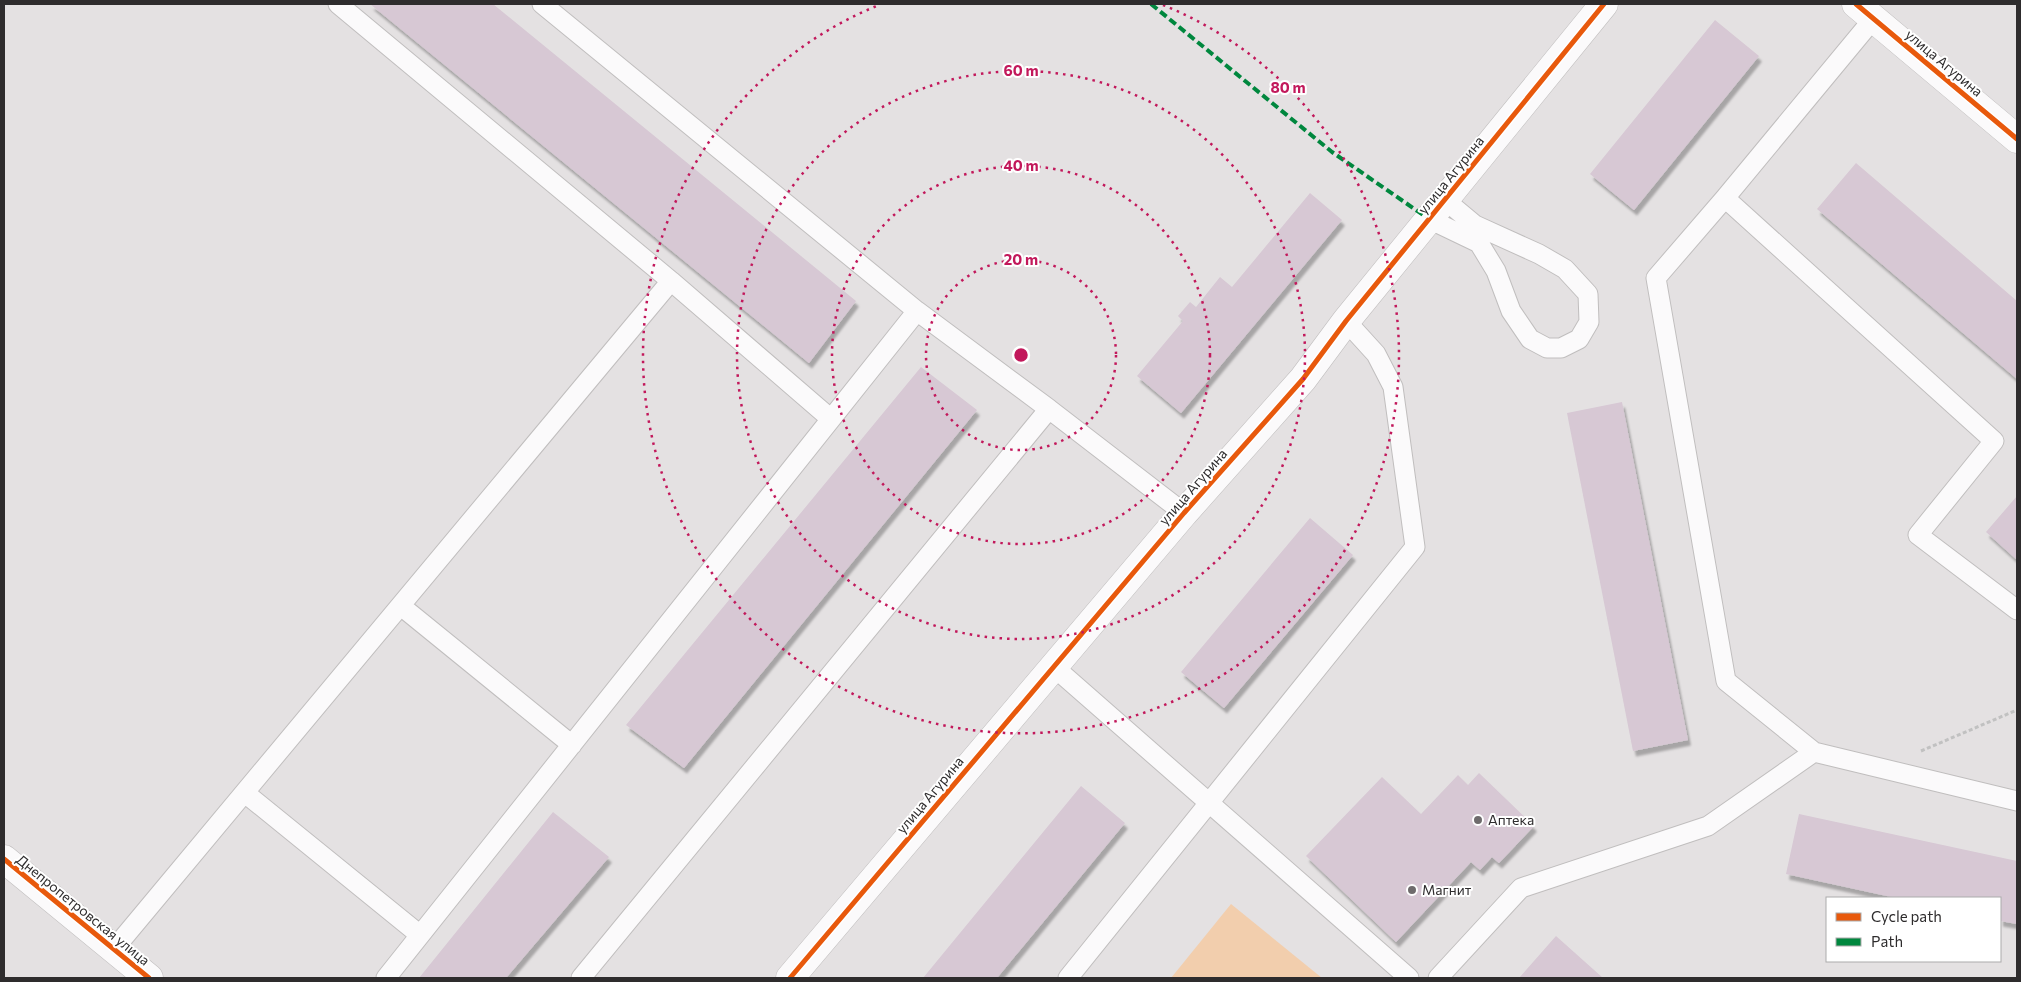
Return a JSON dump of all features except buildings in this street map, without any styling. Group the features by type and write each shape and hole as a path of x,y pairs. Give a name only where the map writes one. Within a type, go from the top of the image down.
{"street":[{"name":"улица Агурина","path":"790,978 1184,513 1302,379 1346,321 1604,4"},
{"name":"улица Агурина","path":"1865,11 2017,139"},
{"name":"Днепропетровская улица","path":"4,859 149,978"}],"lane":[{"path":"338,4 670,280 831,419"},
{"path":"542,4 917,311 1184,513"},
{"path":"1865,11 1725,198 1656,278 1726,680 1814,752 2017,801"},
{"path":"1725,198 1994,441 1918,535 2017,610"},
{"path":"1437,210 1539,254 1565,270 1588,294 1588,322 1579,339 1562,348 1547,348 1530,340 1511,311 1496,271 1479,243 1437,210"},
{"path":"114,949 670,280"},
{"path":"386,978 917,311"},
{"path":"1068,978 1415,547 1392,387 1376,354 1346,321"},
{"path":"581,978 1049,409"},
{"path":"401,606 572,745"},
{"path":"1054,667 1409,978"},
{"path":"1438,978 1521,888 1708,826 1814,752"},
{"path":"245,793 420,935"}],"path":[{"path":"1880,768 2017,710"}],"shaded area":[{"path":"1231,904 1322,978 1171,978"}],"marked path":[{"path":"1151,4 1332,152 1429,219"}],"cycle path":[{"path":"790,978 1184,513 1303,379 1346,321 1604,4"},
{"path":"1856,4 2017,139"},
{"path":"4,859 149,978"}],"place":[{"name":"Аптека","path":"1478,820"},
{"name":"Магнит","path":"1412,890"}]}
